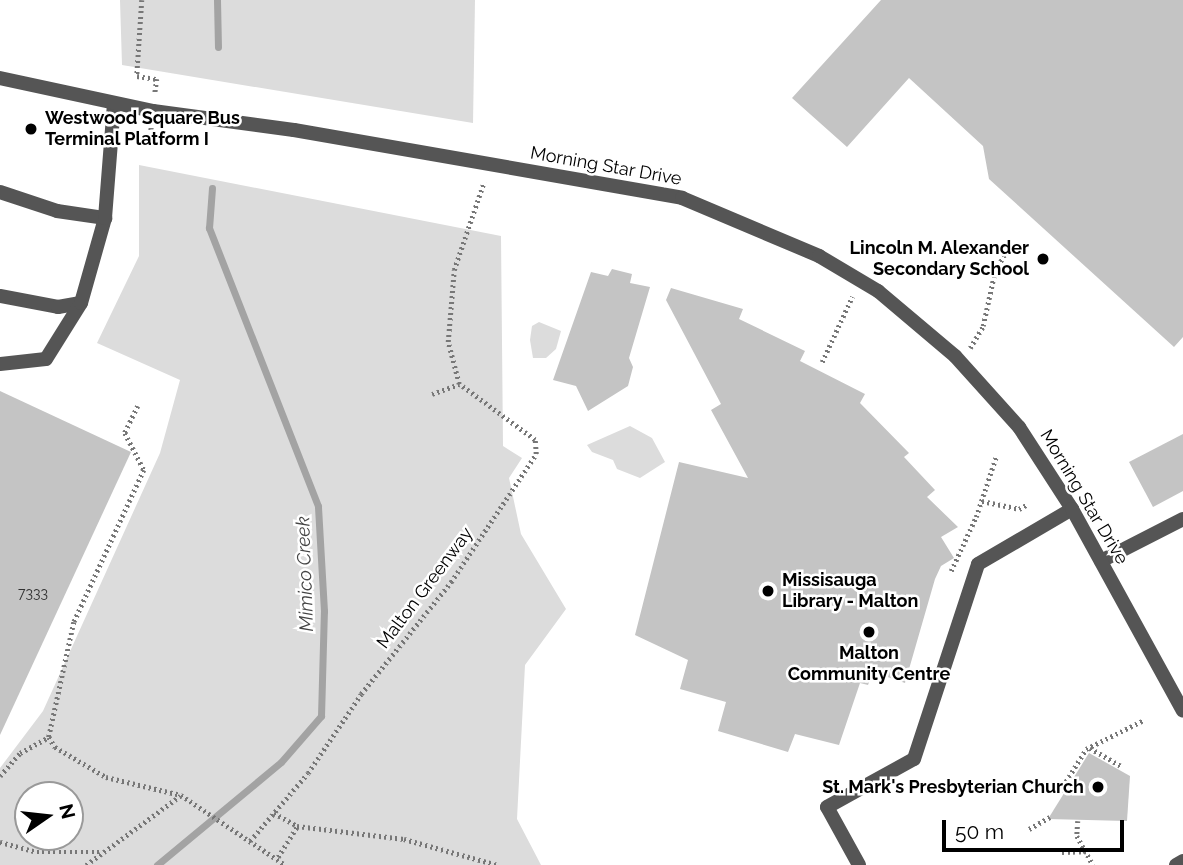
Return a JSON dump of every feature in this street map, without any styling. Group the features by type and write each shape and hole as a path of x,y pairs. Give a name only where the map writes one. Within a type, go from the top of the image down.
{"street":[{"name":"Morning Star Drive","path":"0,78 114,104 682,198 776,234 861,281 961,362 1019,427 1072,509 1183,711"},
{"path":"0,364 46,359 81,303 105,218 114,104"},
{"path":"0,192 57,211 105,218"},
{"path":"0,296 39,305 81,303"},
{"path":"859,865 827,807 914,759 978,564 1072,509"},
{"path":"1101,561 1183,519"},
{"path":"1176,865 1183,861"}],"path":[{"path":"142,0 137,75 157,79 156,84"},
{"path":"432,394 459,384 448,342 449,294 491,165"},
{"path":"961,362 983,326 995,271 1005,254"},
{"path":"822,362 834,328 861,281"},
{"name":"Malton Greenway","path":"250,841 452,582 536,454 535,440 459,384"},
{"path":"138,406 125,433 144,470 74,622 49,737 55,747 106,777 181,795 278,857 285,865"},
{"path":"951,571 982,502 996,457"},
{"path":"982,502 1019,509 1028,504"},
{"path":"1060,792 1090,748 1144,720"},
{"path":"0,776 20,753 49,737"},
{"path":"1090,748 1121,766"},
{"path":"86,865 181,795"},
{"path":"274,813 297,826 404,839 498,865"},
{"path":"1029,829 1050,817"},
{"path":"1078,821 1077,836 1093,865"},
{"path":"278,857 297,826"},
{"path":"0,842 37,852 103,852"},
{"path":"1062,852 1086,851"}],"shaded area":[{"path":"120,0 475,0 473,123 122,65"},
{"path":"139,165 501,236 503,446 522,458 509,478 521,534 566,609 525,665 517,819 541,865 0,865 0,768 43,711 160,453 180,380 97,343 139,256"},
{"path":"539,322 561,331 556,349 546,358 533,358 530,340 532,326"},
{"path":"630,426 652,438 665,462 640,478 617,469 613,460 592,452 587,445"}],"building":[{"path":"881,0 1183,0 1183,337 1174,347 989,179 983,146 909,78 847,147 792,98"},
{"path":"612,269 632,274 630,283 650,287 629,358 633,367 628,386 588,411 576,386 553,380 591,272 608,276"},
{"path":"671,288 743,309 739,319 805,351 800,361 865,394 860,403 909,453 904,457 935,490 927,497 958,527 941,537 954,558 941,566 935,579 905,683 873,672 868,685 860,683 839,745 795,734 788,752 718,731 726,702 680,689 688,660 635,635 679,462 748,478 711,410 721,404 666,300"},
{"path":"0,391 131,452 0,735"},
{"path":"1183,434 1183,491 1153,507 1129,462"},
{"name":"St. Mark's Presbyterian Church","path":"1089,753 1130,776 1127,821 1048,819"}],"waterway":[{"name":"Mimico Creek","path":"217,0 218,47"},
{"name":"Mimico Creek","path":"157,865 281,762 321,716 324,611 318,506 209,228 212,188"}],"place":[{"name":"Westwood Square Bus Terminal Platform I","path":"31,129"},
{"name":"Lincoln M. Alexander Secondary School","path":"1043,259"},
{"name":"Missisauga Library - Malton","path":"768,591"},
{"name":"Malton Community Centre","path":"869,632"},
{"name":"St. Mark's Presbyterian Church","path":"1098,787"}]}
